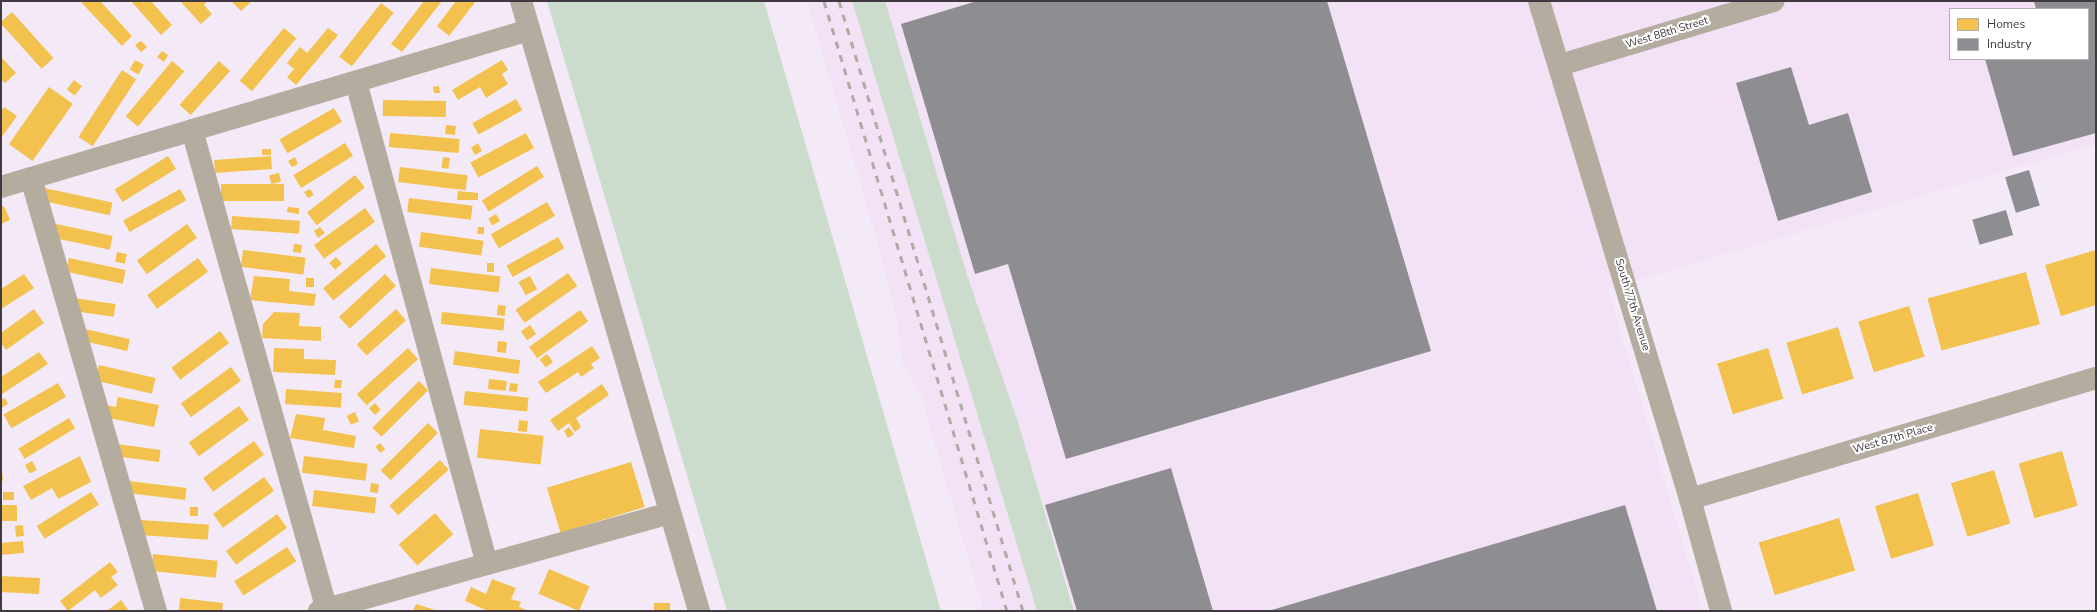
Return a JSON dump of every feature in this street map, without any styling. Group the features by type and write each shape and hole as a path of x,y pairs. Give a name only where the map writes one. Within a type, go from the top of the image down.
{"street":[{"path":"521,1 699,611"},
{"name":"South 77th Avenue","path":"1539,1 1560,65 1690,499 1721,611"},
{"name":"West 88th Street","path":"1560,65 1774,1"},
{"path":"1,187 529,30"},
{"path":"356,82 487,564"},
{"path":"192,130 323,610 670,512"},
{"path":"31,178 156,611"},
{"name":"West 87th Place","path":"1690,499 2096,378"}],"shaded area":[{"path":"807,1 852,1 1037,611 976,611 983,609 921,396 902,362 897,322 882,258"},
{"path":"885,1 2096,1 2096,144 1608,289 1703,611 1074,611 1018,422 968,278"}],"green space":[{"path":"547,1 764,1 941,611 727,611"},
{"path":"852,1 885,1 968,278 1018,422 1074,611 1037,611"}],"building: Homes":[{"path":"80,1 100,1 132,36 122,46"},
{"path":"131,1 151,1 172,25 161,35"},
{"path":"180,1 207,1 204,5 212,14 201,24"},
{"path":"231,1 251,1 251,2 241,11"},
{"path":"424,1 442,1 402,52 391,44"},
{"path":"456,1 476,1 449,36 437,26"},
{"path":"381,3 394,13 352,66 339,57"},
{"path":"12,12 53,58 42,69 1,24 1,22"},
{"path":"284,28 296,38 252,91 240,81"},
{"path":"328,28 338,35 296,85 287,77 294,69 287,63 300,47 307,53"},
{"path":"141,41 147,47 141,52 135,45"},
{"path":"162,51 168,55 164,62 157,57"},
{"path":"1,57 16,73 5,83 1,79"},
{"path":"135,60 144,65 138,74 130,70"},
{"path":"502,60 508,70 502,74 508,84 486,98 480,87 458,100 452,90"},
{"path":"172,61 184,71 138,126 126,116"},
{"path":"219,61 230,71 191,115 180,105"},
{"path":"122,70 136,79 93,146 78,137"},
{"path":"74,80 82,86 75,96 67,90"},
{"path":"439,86 440,93 434,93 433,87"},
{"path":"49,87 73,104 33,161 9,144"},
{"path":"516,99 522,110 479,135 472,123"},
{"path":"383,100 446,101 446,117 383,116"},
{"path":"4,107 17,116 1,138 1,111"},
{"path":"334,108 342,122 287,153 279,140"},
{"path":"446,125 456,126 455,135 445,134"},
{"path":"390,133 460,139 459,153 389,147"},
{"path":"526,133 534,148 478,178 470,163"},
{"path":"345,143 353,156 301,188 293,175"},
{"path":"478,143 482,151 475,155 471,148"},
{"path":"262,149 271,149 271,155 262,155"},
{"path":"168,156 176,169 123,202 115,189"},
{"path":"271,156 272,169 215,173 214,160"},
{"path":"295,157 298,164 292,167 288,161"},
{"path":"443,157 450,158 448,169 441,168"},
{"path":"537,166 544,177 489,211 482,200"},
{"path":"400,167 467,175 466,190 398,182"},
{"path":"279,173 281,182 271,184 269,175"},
{"path":"355,175 365,188 317,225 307,213"},
{"path":"221,184 284,184 284,201 221,201"},
{"path":"44,188 112,203 110,215 41,201"},
{"path":"180,189 186,200 129,232 123,221"},
{"path":"310,189 314,195 308,198 304,192"},
{"path":"458,191 478,193 478,200 457,200"},
{"path":"409,198 473,206 471,220 407,212"},
{"path":"547,202 555,216 499,248 491,234"},
{"path":"4,206 10,220 1,224 1,207"},
{"path":"288,207 299,208 299,214 287,212"},
{"path":"365,208 375,222 324,259 314,245"},
{"path":"496,214 500,221 492,225 488,218"},
{"path":"232,216 300,221 299,234 231,229"},
{"path":"56,224 113,236 110,250 53,238"},
{"path":"187,224 197,238 147,274 137,260"},
{"path":"320,227 325,233 318,238 314,231"},
{"path":"478,227 484,227 484,234 477,234"},
{"path":"421,232 483,241 481,256 419,247"},
{"path":"558,237 564,248 513,277 506,266"},
{"path":"294,244 302,245 301,253 293,252"},
{"path":"376,244 386,256 333,301 323,288"},
{"path":"243,250 306,258 303,275 241,267"},
{"path":"2096,250 2096,305 2061,316 2045,265"},
{"path":"117,252 127,254 125,264 115,262"},
{"path":"336,257 342,264 335,270 329,263"},
{"path":"69,258 126,270 123,284 66,272"},
{"path":"198,258 208,272 157,309 147,295"},
{"path":"487,263 494,263 494,272 487,272"},
{"path":"431,268 500,277 499,292 429,284"},
{"path":"2026,272 2040,324 1941,351 1927,298"},
{"path":"568,273 577,286 525,323 516,310"},
{"path":"24,274 34,288 1,309 1,289"},
{"path":"385,274 396,286 350,329 339,317"},
{"path":"254,276 290,279 289,291 316,294 314,306 250,300"},
{"path":"530,276 537,289 526,295 519,282"},
{"path":"306,278 314,278 314,287 306,287"},
{"path":"73,298 116,304 114,317 71,311"},
{"path":"498,305 506,306 505,316 497,315"},
{"path":"1909,306 1924,357 1874,372 1858,321"},
{"path":"34,309 44,323 6,350 1,343 1,333"},
{"path":"396,309 406,320 367,356 357,344"},
{"path":"580,310 588,321 537,358 529,347"},
{"path":"274,312 300,313 299,326 321,327 321,341 262,338 263,324"},
{"path":"442,312 505,319 503,331 441,324"},
{"path":"530,325 536,334 527,340 521,331"},
{"path":"1838,327 1854,379 1802,394 1786,343"},
{"path":"85,329 130,339 127,351 82,341"},
{"path":"220,331 229,343 180,380 171,368"},
{"path":"498,341 507,342 506,353 497,352"},
{"path":"592,346 600,358 591,364 594,368 581,377 578,372 546,393 538,382"},
{"path":"274,348 304,349 304,359 336,360 335,375 273,372"},
{"path":"408,348 418,359 367,405 357,394"},
{"path":"1768,348 1783,399 1733,414 1717,363"},
{"path":"455,351 520,360 518,374 453,365"},
{"path":"39,352 48,364 2,394 1,377"},
{"path":"547,354 553,362 546,367 540,359"},
{"path":"99,365 156,378 152,394 95,381"},
{"path":"231,367 241,381 191,417 181,403"},
{"path":"489,379 507,381 506,391 488,389"},
{"path":"335,380 342,380 341,388 334,388"},
{"path":"419,381 428,390 382,437 372,428"},
{"path":"58,383 66,397 11,428 3,414"},
{"path":"510,383 518,384 517,392 509,391"},
{"path":"602,384 609,395 576,418 581,427 575,432 569,423 558,431 550,420"},
{"path":"286,389 342,393 341,408 285,404"},
{"path":"465,391 529,398 527,412 464,405"},
{"path":"118,397 159,405 154,427 103,417 106,405 116,407"},
{"path":"5,398 8,404 1,408 1,400"},
{"path":"375,403 381,410 375,415 369,408"},
{"path":"239,406 249,420 199,456 189,442"},
{"path":"355,412 359,421 351,425 347,416"},
{"path":"296,414 325,418 323,430 356,436 354,448 290,438"},
{"path":"69,418 75,428 25,459 18,448"},
{"path":"519,420 528,421 527,432 518,431"},
{"path":"428,423 438,433 391,480 381,470"},
{"path":"569,427 574,434 568,438 564,431"},
{"path":"480,429 544,436 541,465 477,458"},
{"path":"254,441 264,455 213,492 203,478"},
{"path":"380,443 385,449 381,453 375,447"},
{"path":"117,444 161,450 159,462 115,456"},
{"path":"2062,451 2078,506 2034,518 2019,463"},
{"path":"80,456 91,482 58,499 52,488 31,500 23,486"},
{"path":"304,456 368,464 365,481 302,473"},
{"path":"440,460 449,470 398,515 389,506"},
{"path":"32,461 37,470 30,474 25,465"},
{"path":"631,462 645,507 561,533 547,488"},
{"path":"2,469 3,481 1,481 1,470"},
{"path":"1994,470 2010,524 1967,537 1951,483"},
{"path":"264,477 274,491 223,528 213,514"},
{"path":"129,481 187,488 185,500 128,493"},
{"path":"371,483 379,484 378,493 370,492"},
{"path":"314,490 377,498 375,514 312,506"},
{"path":"3,492 14,492 14,500 3,500"},
{"path":"91,492 99,505 45,539 37,526"},
{"path":"1918,493 1934,546 1891,559 1875,506"},
{"path":"1,505 17,505 17,521 1,521"},
{"path":"190,507 198,507 198,516 190,516"},
{"path":"435,513 453,534 417,566 399,544"},
{"path":"277,514 287,528 236,565 226,551"},
{"path":"1839,518 1855,571 1775,595 1759,543"},
{"path":"141,520 209,525 208,540 140,535"},
{"path":"23,525 24,536 16,537 15,526"},
{"path":"23,541 24,553 2,555 1,543"},
{"path":"287,547 296,561 243,596 234,581"},
{"path":"153,554 218,561 216,578 151,571"},
{"path":"110,562 118,572 111,577 118,585 101,598 95,590 68,611 60,601"},
{"path":"549,569 590,586 579,611 538,594"},
{"path":"1,576 40,578 39,594 1,592"},
{"path":"492,579 516,588 511,599 521,602 519,607 528,611 488,611 465,601 471,587 486,594"},
{"path":"180,598 223,603 222,611 179,611"},
{"path":"121,600 129,611 107,611"},
{"path":"654,603 670,603 670,611 654,611"},
{"path":"416,604 438,611 413,611"}],"building: Industry":[{"path":"977,1 1327,1 1431,351 1066,459 1008,264 975,274 901,24"},
{"path":"2034,1 2096,1 2096,133 2013,156 1985,60 2089,60 2089,8 2036,8"},
{"path":"1791,67 1809,125 1848,113 1872,192 1778,221 1736,83"},
{"path":"2029,170 2040,205 2016,213 2005,177"},
{"path":"2006,210 2013,235 1980,245 1972,220"},
{"path":"1171,468 1213,611 1077,611 1045,505"},
{"path":"1625,505 1657,611 1268,611"}],"railway":[{"path":"824,1 1007,611"},
{"path":"839,1 1023,611"}]}
